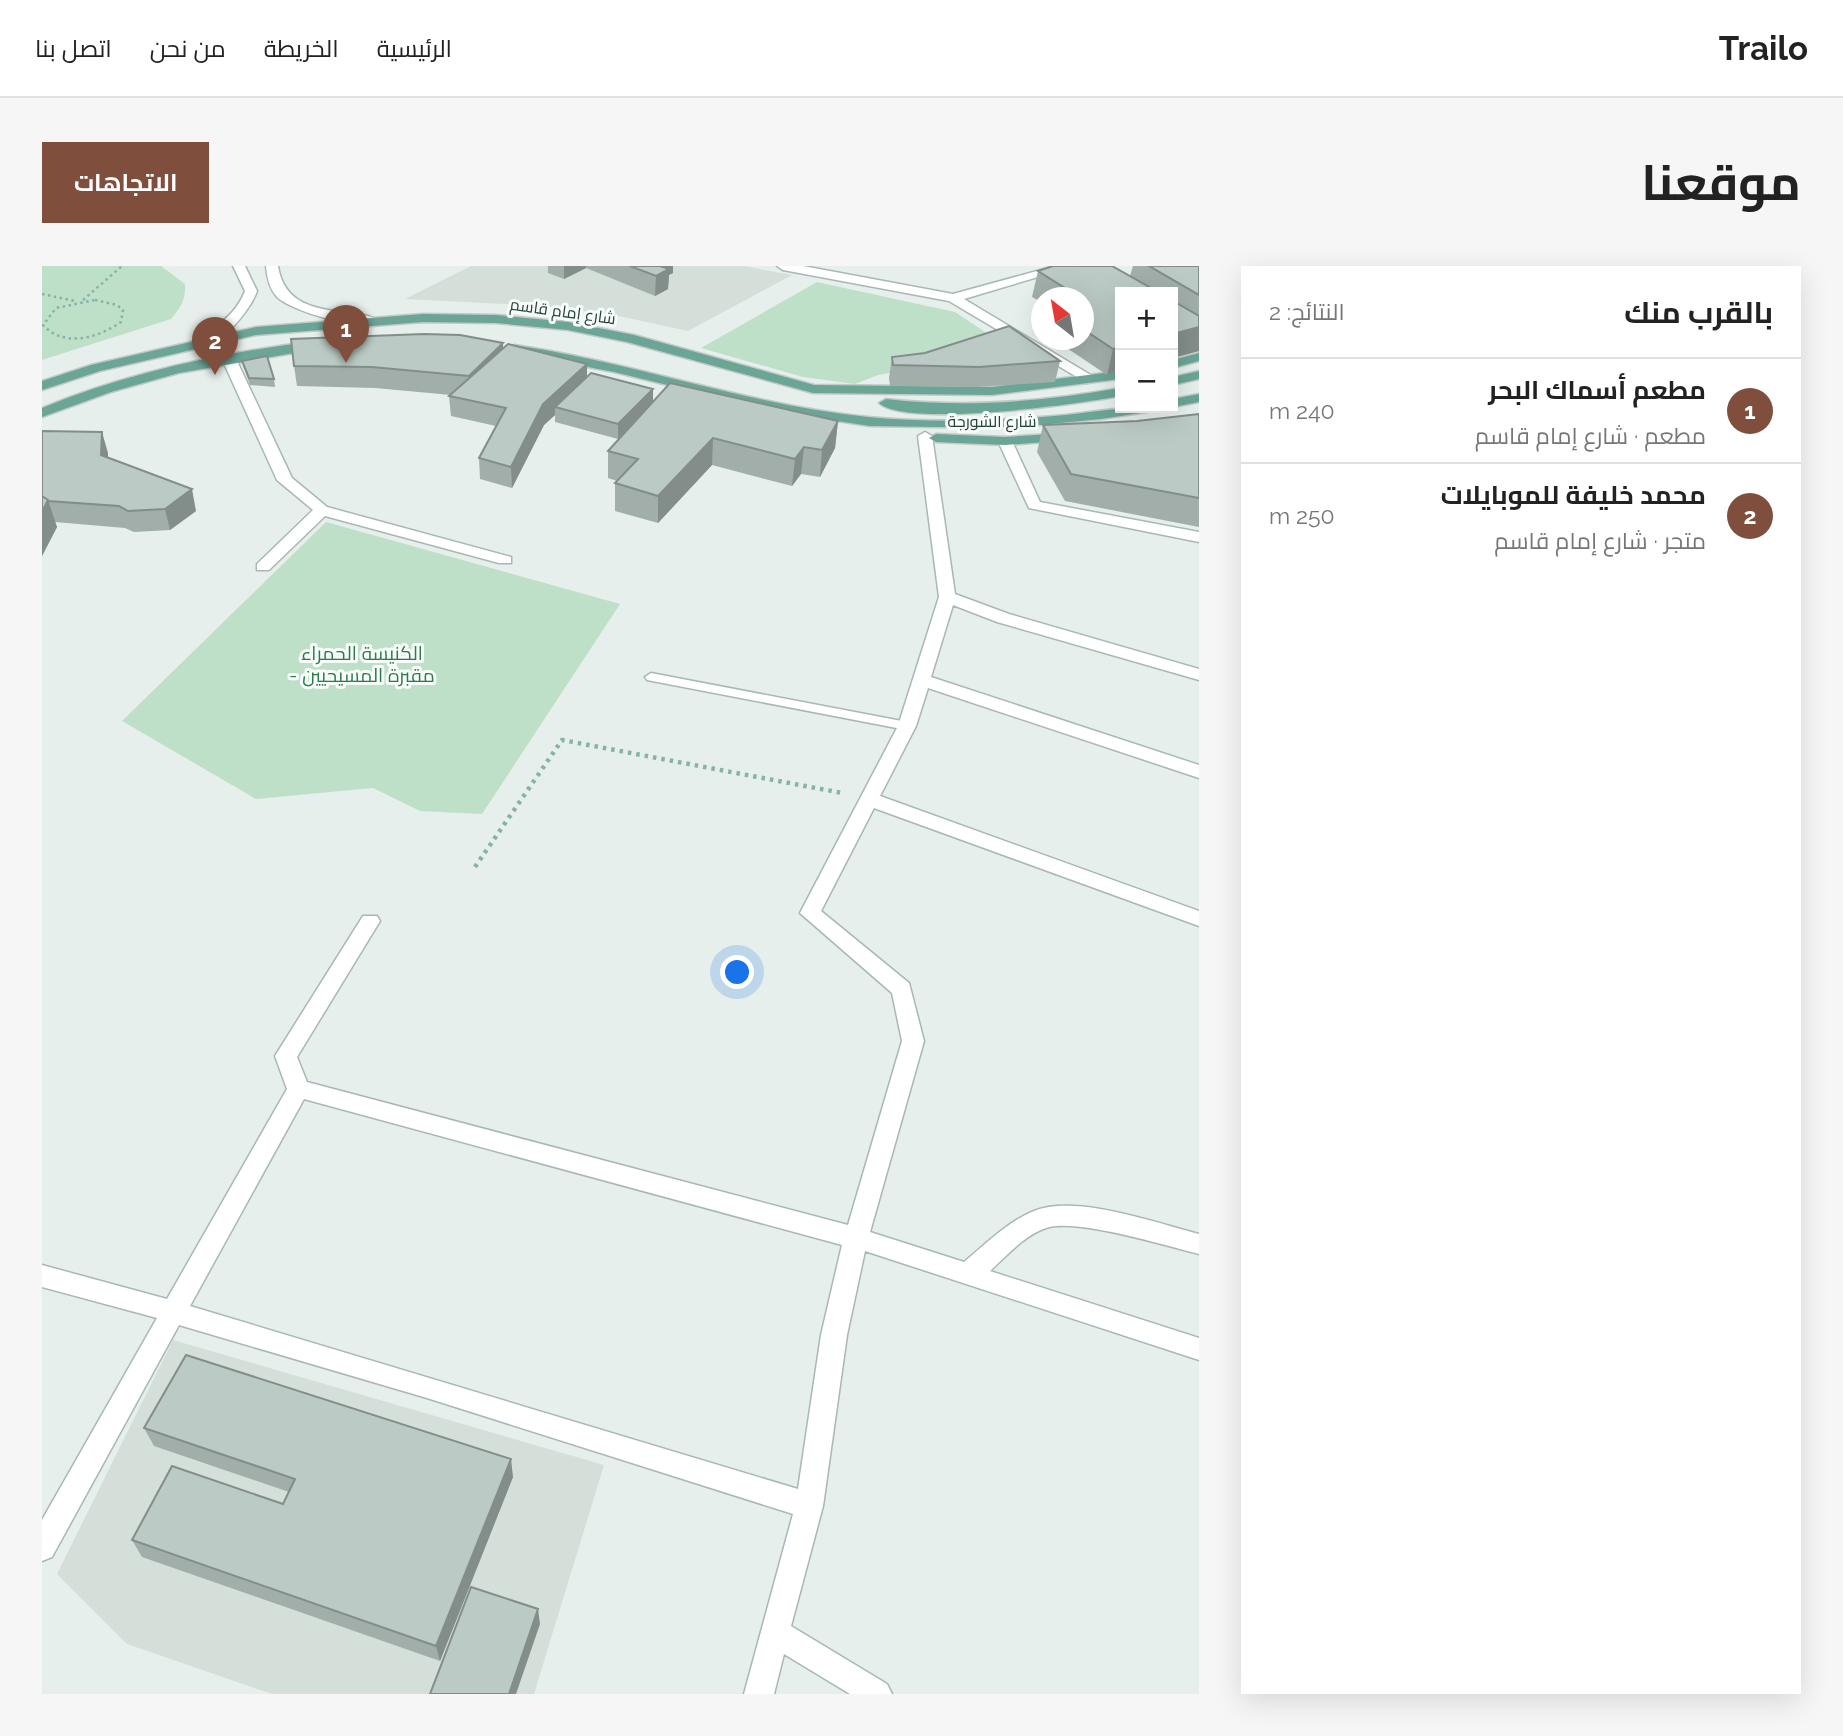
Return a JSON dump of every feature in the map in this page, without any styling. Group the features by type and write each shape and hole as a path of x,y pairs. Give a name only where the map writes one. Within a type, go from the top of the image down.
{"main road":[{"name":"شارع إمام قاسم","path":"42,386 96,368 256,331 369,320 496,319 568,326 629,338 813,389 992,391 1115,376"},
{"path":"42,413 121,386 229,359 290,348 334,344"},
{"name":"شارع الشورجة","path":"504,348 601,363 779,408 924,431 1005,441 1080,437"},
{"path":"1178,363 1199,357"},
{"path":"1178,380 1199,375"},
{"path":"813,389 921,407 1010,408 1115,393"},
{"path":"1178,402 1199,398"},
{"path":"924,431 1115,412"}],"street":[{"path":"195,346 238,317 248,304 251,291 239,266"},
{"path":"272,266 276,289 289,301 330,314 369,320"},
{"path":"783,266 953,298 1092,380"},
{"path":"1016,266 1035,275"},
{"path":"953,298 1069,266"},
{"path":"229,359 285,480 321,510 505,560"},
{"path":"759,1694 809,1506 834,1335 856,1238 913,1041 902,989 810,913 907,726 924,681 947,597 924,431"},
{"path":"1005,441 1034,505 1199,537"},
{"path":"263,567 321,510"},
{"path":"947,597 1003,618 1199,676"},
{"path":"924,681 1199,772"},
{"path":"870,799 1199,919"},
{"path":"42,1547 298,1090 286,1056 370,921"},
{"path":"298,1090 856,1238 1199,1349"},
{"path":"968,1274 1025,1228 1043,1218 1067,1216 1199,1244"},
{"path":"42,1276 176,1311 458,1395 809,1506"},
{"path":"775,1632 877,1694"}],"lane":[{"path":"651,677 907,726"}],"path":[{"path":"42,295 80,301 117,305 124,316 114,328 91,336 65,337 47,331 43,325 49,313 80,301 122,266"},
{"path":"475,867 562,740 870,799"}],"shaded area":[{"path":"471,266 744,266 792,275 688,331 614,315 546,306 405,299"},
{"path":"173,1340 604,1465 534,1694 272,1694 127,1644 57,1574"}],"green space":[{"path":"42,266 161,266 185,284 184,299 171,319 42,360"},
{"path":"817,282 955,312 1000,342 929,366 878,375 855,384 803,377 701,348"},
{"name":"الكنيسة الحمراء - مقبرة المسيحيين","path":"326,522 620,604 482,814 420,811 373,788 256,799 122,721"}],"building":[{"path":"630,266 660,266 669,269 656,276"},
{"path":"1053,266 1112,266 1149,287 1115,287 1113,349 1094,336 1094,287 1063,287 1038,271"},
{"path":"1149,266 1199,266 1199,295"},
{"path":"1178,304 1199,316 1199,327 1178,333"},
{"path":"1009,326 1031,341 1031,350 1044,350 1060,361 979,367 893,365 892,357 925,353"},
{"path":"460,335 503,343 469,376 372,367 294,366 291,339"},
{"path":"508,344 587,364 543,404 511,467 479,458 506,408 449,396"},
{"path":"267,356 274,379 249,378 242,361"},
{"path":"591,373 653,389 618,424 555,407"},
{"path":"670,383 838,421 822,450 804,447 795,459 713,438 658,496 615,483 638,459 608,451"},
{"path":"1199,414 1199,498 1071,474 1043,425 1137,421"},
{"path":"42,431 102,432 101,455 192,489 165,509 128,511 119,506 48,501 42,496"},
{"path":"42,496 48,500 42,512"},
{"path":"186,1355 511,1459 436,1646 132,1540 172,1466 283,1504 295,1479 144,1428"},
{"path":"471,1587 538,1609 509,1694 430,1694"}],"place":[{"name":"مطعم أسماك البحر","path":"346,363"},
{"name":"محمد خليفة للموبايلات","path":"215,375"}]}
